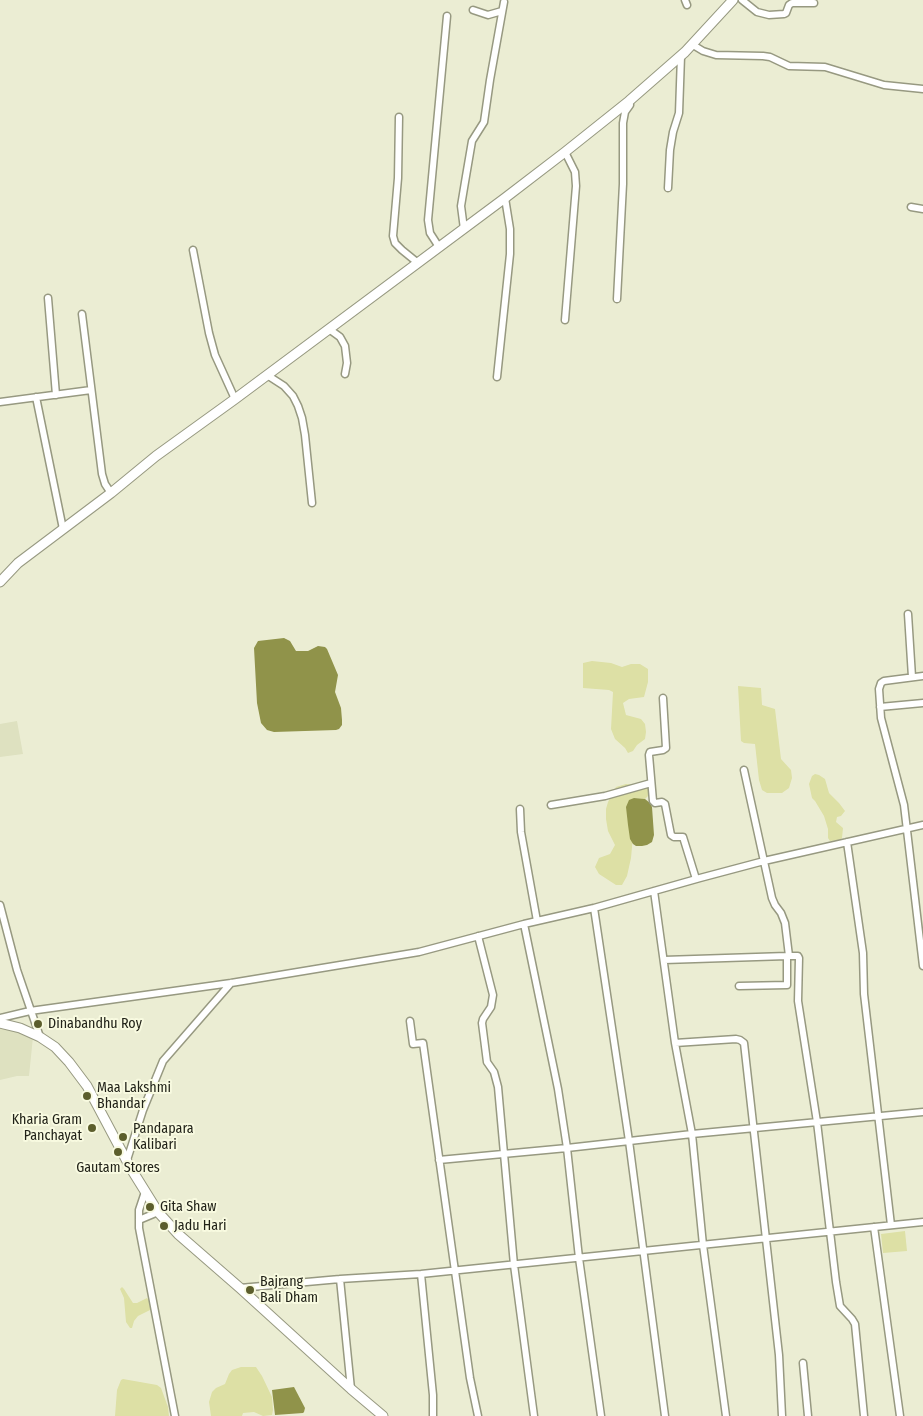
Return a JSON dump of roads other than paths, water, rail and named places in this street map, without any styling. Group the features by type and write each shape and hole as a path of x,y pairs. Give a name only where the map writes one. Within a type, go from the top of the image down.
{"street":[{"path":"0,582 18,564 156,456 464,229 565,152 681,56 733,0"},
{"path":"742,0 757,12 769,15 786,13 792,3 814,3"},
{"path":"464,229 461,206 464,182 472,141 484,122 504,2"},
{"path":"473,10 488,15 502,10"},
{"path":"439,247 430,233 428,220 447,16"},
{"path":"693,45 716,55 763,56 789,66 826,68 884,85 923,89"},
{"path":"668,188 670,150 679,113 681,56"},
{"path":"617,299 623,184 623,123 625,112 630,105 628,100"},
{"path":"399,118 398,178 393,236 395,243 418,263"},
{"path":"565,152 575,172 576,186 565,320"},
{"path":"497,377 510,254 510,229 505,198"},
{"path":"911,207 923,209"},
{"path":"193,250 215,355 235,399"},
{"path":"48,298 56,395"},
{"path":"82,314 102,474 105,484 111,493"},
{"path":"329,329 340,337 346,346 346,374"},
{"path":"267,375 284,386 293,396 298,406 302,418 312,500"},
{"path":"0,402 91,390"},
{"path":"36,397 63,529"},
{"path":"908,614 912,677"},
{"path":"923,676 889,680 881,683 879,690 883,727 900,790 907,829 923,966"},
{"path":"663,698 666,748 649,753 654,802 662,802 666,806 671,835 674,837 682,836 685,840 696,879"},
{"path":"880,706 923,703"},
{"path":"739,986 787,985 788,956 785,923 772,899 744,770"},
{"path":"551,805 605,796 651,783"},
{"path":"520,809 521,832 538,921"},
{"path":"0,1018 30,1011 231,983 419,952 524,924 594,908 764,861 923,825"},
{"path":"848,842 863,953 864,994 892,1225"},
{"path":"654,891 675,1043 692,1134 703,1245 726,1416"},
{"path":"0,905 17,970 40,1037"},
{"path":"594,908 665,1416"},
{"path":"524,924 558,1089 601,1416"},
{"path":"478,936 493,995 491,1007 482,1023 487,1062 494,1072 498,1087 514,1264 534,1416"},
{"path":"664,960 788,956 798,956 799,958 798,1001 817,1122 839,1301 842,1310 852,1319 854,1324 864,1416"},
{"path":"127,1160 143,1110 163,1061 231,983"},
{"path":"410,1021 413,1044 423,1042 454,1271 470,1378 478,1416"},
{"path":"0,1023 20,1028 40,1037 55,1047 87,1086 145,1192 158,1212 178,1234 383,1416"},
{"path":"675,1043 736,1039 744,1043 779,1355 782,1416"},
{"path":"439,1160 923,1112"},
{"path":"145,1192 140,1204 139,1220 175,1416"},
{"path":"139,1220 158,1212"},
{"path":"240,1288 454,1271 923,1222"},
{"path":"874,1227 900,1416"},
{"path":"421,1274 433,1395 432,1416"},
{"path":"340,1279 351,1389"},
{"path":"803,1363 808,1416"}],"place":[{"name":"Dinabandhu Roy","path":"38,1024"},
{"name":"Maa Lakshmi Bhandar","path":"87,1096"},
{"name":"Kharia Gram Panchayat","path":"92,1128"},
{"name":"Pandapara Kalibari","path":"123,1137"},
{"name":"Gautam Stores","path":"118,1152"},
{"name":"Gita Shaw","path":"150,1207"},
{"name":"Jadu Hari","path":"164,1226"},
{"name":"Bajrang Bali Dham","path":"250,1290"}]}
